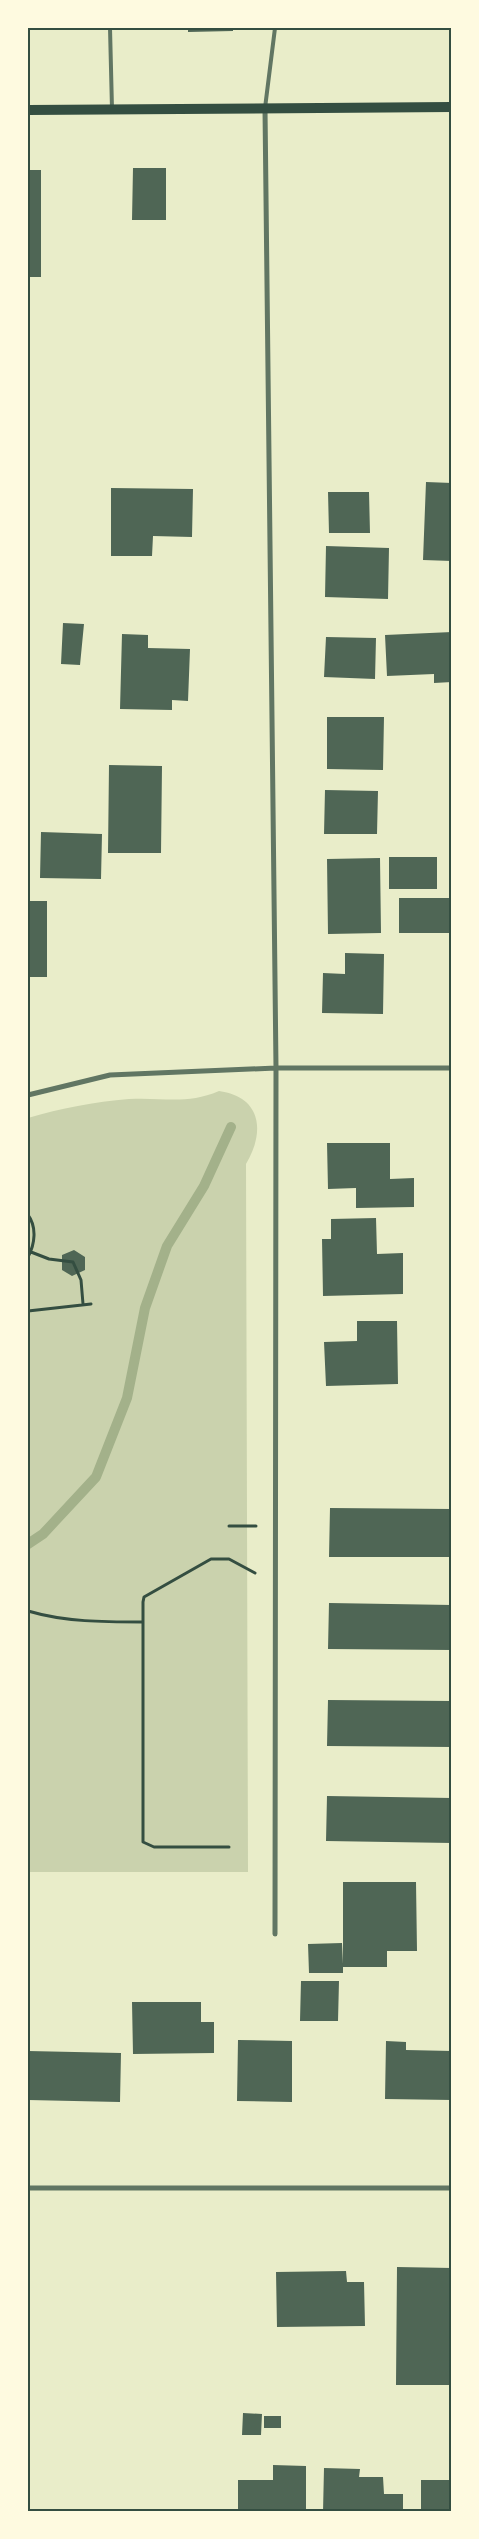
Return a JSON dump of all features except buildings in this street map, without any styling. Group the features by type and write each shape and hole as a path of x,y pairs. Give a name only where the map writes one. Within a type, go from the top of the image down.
{"main road":[{"path":"28,110 452,107"}],"street":[{"path":"265,108 276,1068 275,1934"},
{"path":"28,1095 110,1075 276,1068 452,1068"},
{"path":"28,2188 452,2188"}],"lane":[{"path":"110,28 112,109"},
{"path":"265,108 275,28"}],"path":[{"path":"28,1215 33,1222 34,1232 28,1257"},
{"path":"30,1252 49,1258 73,1262 81,1280 83,1304"},
{"path":"28,1312 91,1304"},
{"path":"229,1847 154,1847 143,1842 144,1597 211,1559 229,1559 275,1584"},
{"path":"28,1611 50,1617 94,1622 143,1622"}],"green space":[{"path":"219,1091 244,1100 256,1118 257,1128 256,1140 246,1164 248,1872 28,1872 28,1118 65,1108 103,1102 129,1099 174,1100 196,1098"}],"waterway":[{"path":"28,1544 43,1534 96,1477 127,1398 145,1308 167,1246 204,1186 231,1127"}]}
